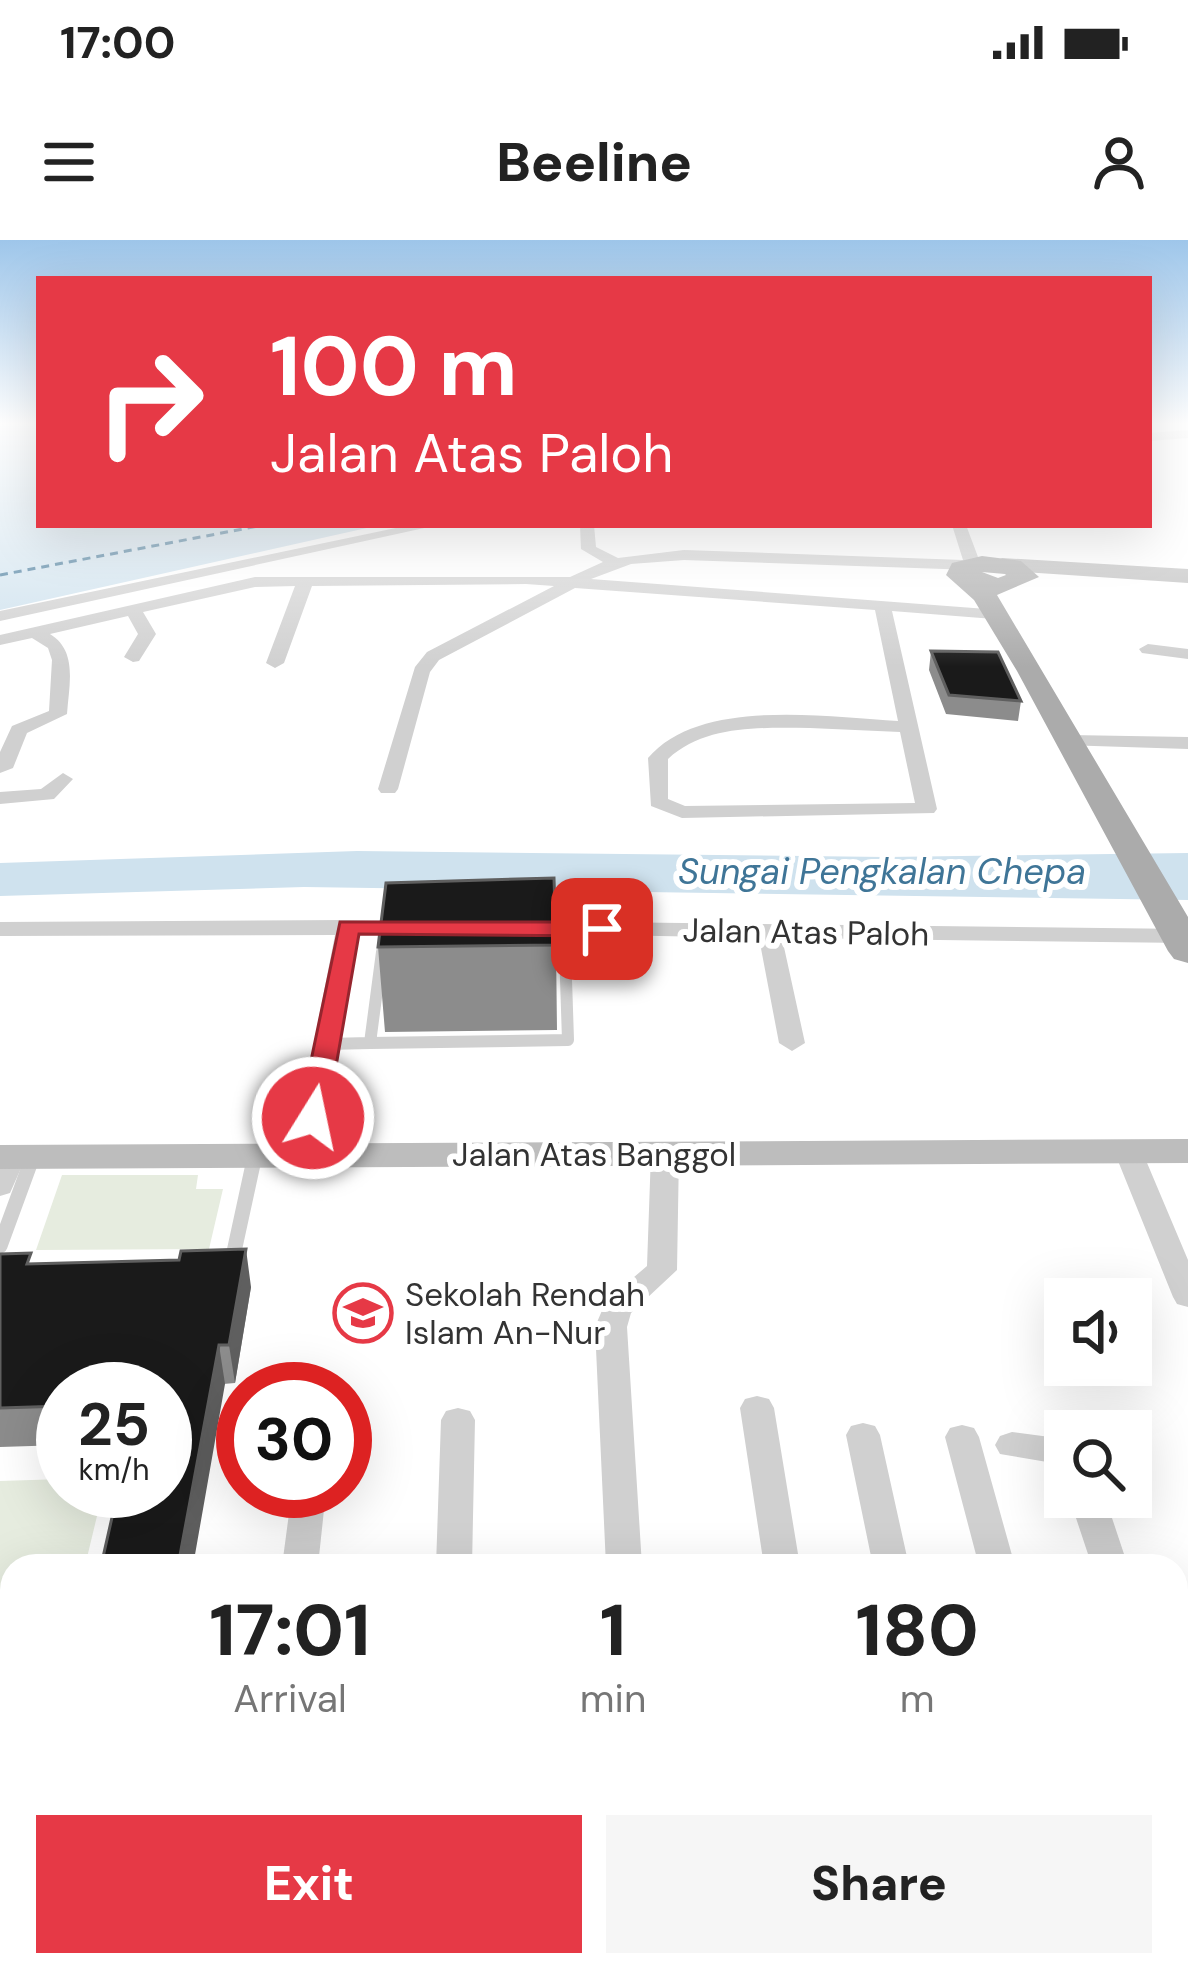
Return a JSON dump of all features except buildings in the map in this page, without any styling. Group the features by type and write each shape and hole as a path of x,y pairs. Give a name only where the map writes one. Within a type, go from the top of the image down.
{"main road":[{"path":"968,572 1188,576"},
{"path":"968,572 1031,671 1182,936"},
{"path":"1015,576 1003,602 1031,671"},
{"name":"Jalan Atas Banggol","path":"11,1164 255,1155 1188,1151"}],"street":[{"path":"0,616 417,528"},
{"path":"587,528 590,549 614,562"},
{"path":"388,789 421,670 433,656 614,562 684,555 834,559 968,572 960,528"},
{"path":"0,640 239,584 305,582 526,579 994,614"},
{"path":"275,663 305,582"},
{"path":"881,606 905,727 928,806 923,811 682,812 664,807 656,796 655,768 665,746 696,734 772,722 905,727"},
{"path":"133,609 147,634 134,657"},
{"path":"3,768 19,730 58,714 62,660 56,645 35,632"},
{"path":"1148,650 1188,654"},
{"path":"1070,741 1188,743"},
{"path":"0,798 47,795 63,778"},
{"path":"306,1155 348,927"},
{"name":"Jalan Atas Paloh","path":"0,928 348,927 408,939 769,931 1182,936"},
{"path":"769,931 792,1043"},
{"path":"1128,1151 1188,1297"},
{"path":"623,1554 611,1327 627,1298 662,1270 665,1153"},
{"path":"757,1408 780,1554"},
{"path":"454,1554 458,1420"},
{"path":"862,1435 888,1554"},
{"path":"962,1437 994,1554"},
{"path":"1012,1445 1044,1449"},
{"path":"301,1554 306,1518"},
{"path":"1094,1518 1106,1554"}],"lane":[{"path":"326,1044 370,1043 571,1038 565,949 408,939 379,957 370,1043"},
{"path":"220,1266 233,1260 255,1155"},
{"path":"0,1246 11,1164"}],"shaded area":[{"path":"62,1175 198,1175 196,1189 223,1189 209,1249 36,1250"},
{"path":"36,1480 36,1518 97,1518 88,1554 0,1554 0,1481"}],"water":[{"path":"0,505 36,505 36,528 367,528 0,610"},
{"name":"Sungai Pengkalan Chepa","path":"357,851 886,857 1188,853 1188,900 304,887 0,896 0,863"}],"ferry route":[{"path":"0,575 248,528"}],"place":[{"name":"Sekolah Rendah Islam An-Nur","path":"363,1313"}],"route":[{"path":"313,1118 348,927 602,929"}]}
